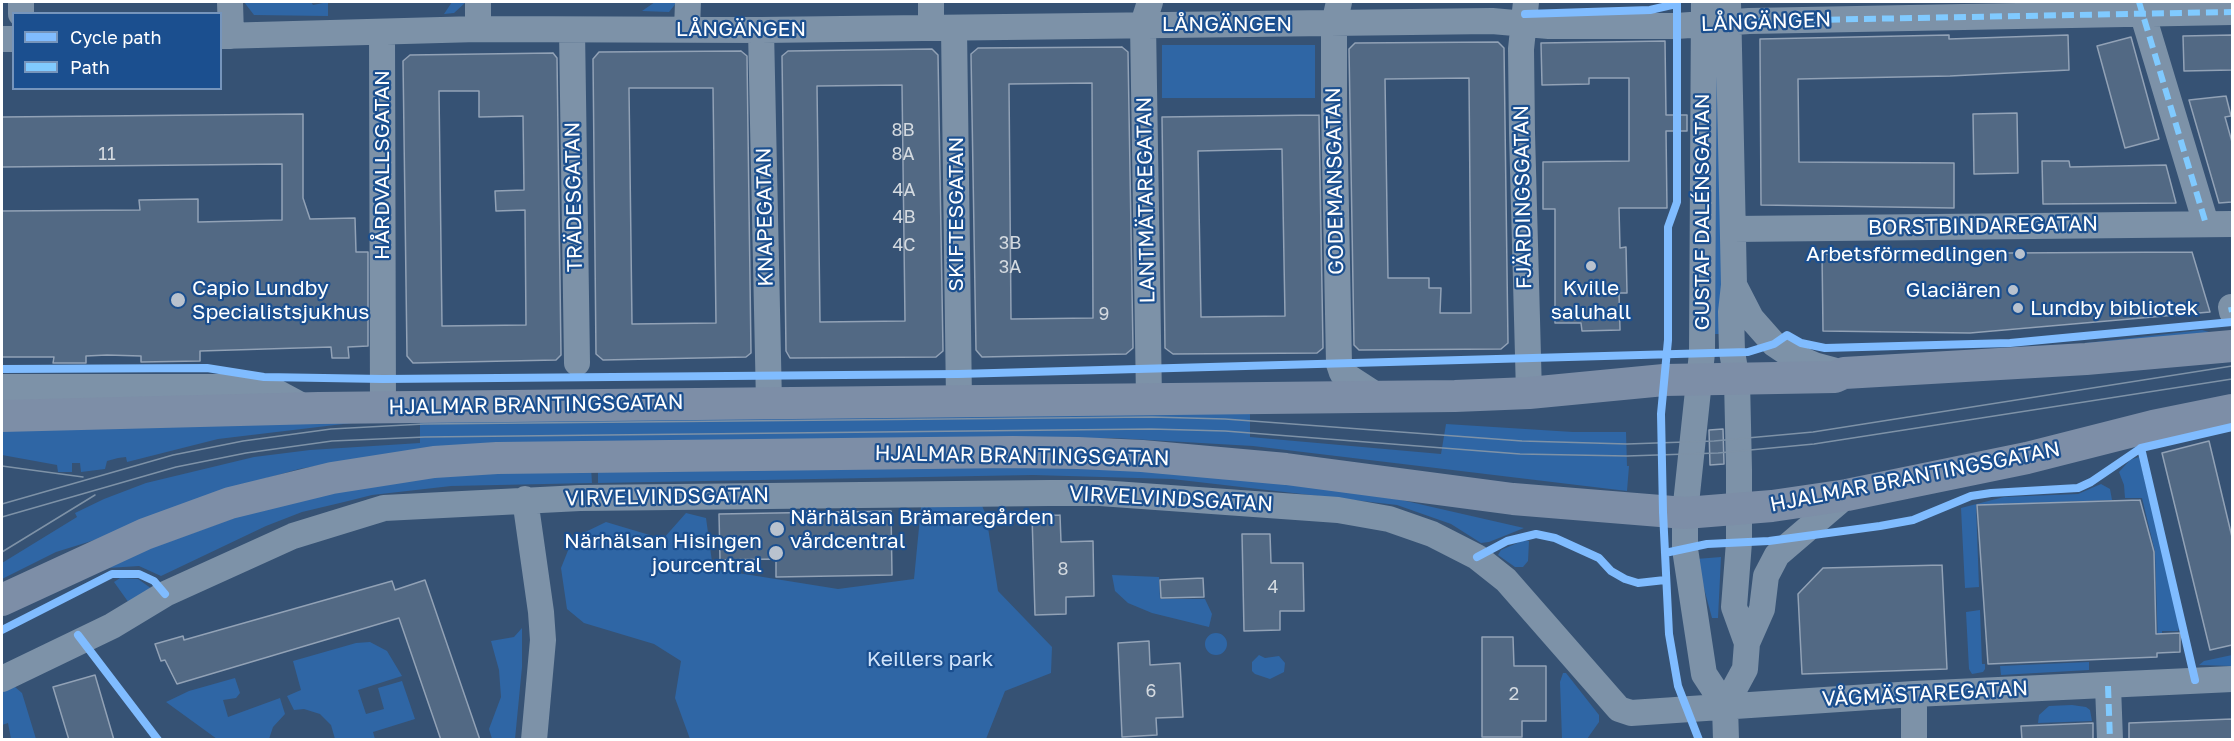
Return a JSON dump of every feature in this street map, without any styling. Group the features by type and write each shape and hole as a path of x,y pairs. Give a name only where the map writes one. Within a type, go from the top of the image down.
{"main road":[{"name":"HJALMAR BRANTINGSGATAN","path":"2,416 164,414 306,408 1379,397 1529,393 1664,380 1835,376 1845,373 2086,359 2232,346"},
{"name":"HJALMAR BRANTINGSGATAN","path":"2,600 145,534 272,491 386,468 497,458 1013,452 1142,456 1286,470 1513,499 1685,513 1738,510 1846,495 2007,462 2153,426 2232,410"}],"street":[{"path":"226,36 230,2"},
{"path":"478,2 478,29"},
{"path":"687,29 688,2"},
{"name":"SKIFTESGATAN","path":"931,2 943,28 959,401"},
{"path":"2141,8 2206,224"},
{"name":"LÅNGÄNGEN","path":"226,36 478,29 943,28 1147,13 1336,13 1491,21 1524,13 1676,26 1704,12 2141,8 2232,12"},
{"name":"GUSTAF DALÉNSGATAN","path":"1704,12 1702,353 1685,513 1685,549 1704,674 1725,706 1745,669 1747,643 1762,609 1766,576 1777,555 1846,495"},
{"name":"GUSTAF DALÉNSGATAN","path":"1729,12 1734,285 1731,312 1732,352 1737,380 1739,543 1734,607 1747,643"},
{"name":"LANTMÄTAREGATAN","path":"1147,13 1149,399"},
{"name":"GODEMANSGATAN","path":"1336,13 1339,362 1342,373 1379,397"},
{"name":"FJÄRDINGSGATAN","path":"1524,13 1523,232 1529,393"},
{"name":"TRÄDESGATAN","path":"572,30 577,363"},
{"name":"KNAPEGATAN","path":"761,30 769,403"},
{"name":"HÅRDVALLSGATAN","path":"382,32 383,407"},
{"name":"BORSTBINDAREGATAN","path":"1733,229 2232,224"},
{"path":"1734,285 1751,318 1774,344 1814,365 1845,373"},
{"name":"HJALMAR BRANTINGSGATAN","path":"2,387 267,387 306,408"},
{"name":"HJALMAR BRANTINGSGATAN","path":"164,414 193,396 217,387"},
{"name":"VIRVELVINDSGATAN","path":"2,679 112,626 165,594 292,536 384,508 525,499 1100,494 1338,510 1389,519 1432,534 1477,556 1506,580 1619,709"},
{"path":"525,499 542,612 543,640 534,740"},
{"name":"VÅGMÄSTAREGATAN","path":"1619,709 1630,713 1914,694 2232,679"},
{"path":"2108,686 2110,740"},
{"path":"1914,694 1914,740"},
{"path":"1725,706 1726,740"}],"green space":[{"path":"244,2 311,2 313,5 328,2 328,16 254,15"},
{"path":"452,2 466,2 454,13 444,14"},
{"path":"655,2 677,2 669,12 642,11"},
{"path":"1162,45 1315,45 1315,98 1162,98"},
{"path":"1723,57 1723,334 1713,334 1710,58"},
{"path":"2202,330 2213,333 2082,346 2086,343"},
{"path":"1174,411 1250,414 1250,437 1441,454 1446,424 1573,432 1626,432 1627,466 1629,466 1627,491 1253,446 1114,438 1023,438 339,462 299,469 225,490 114,534 56,552 2,579 2,563 77,517 75,513 104,499 146,483 254,457 310,450 420,443 420,419"},
{"path":"360,422 218,439 127,462 126,457 118,458 107,461 105,469 81,472 80,463 72,463 72,472 58,472 57,465 2,455 2,428"},
{"path":"2139,457 2180,625 2178,631 2162,631 2162,645 2158,646 2155,552 2142,498 2125,498 2124,485 2119,472 2130,460"},
{"path":"1095,467 1263,480 1397,499 1524,528 1481,543 1451,524 1397,505 1172,479 1033,475 598,483 598,468"},
{"path":"591,468 592,483 451,486 372,495 302,512 266,526 161,576 139,566 108,568 140,552 259,509 399,479"},
{"path":"2101,484 2110,489 2112,500 1976,505 1979,587 1965,588 1961,508 2004,497 2078,494"},
{"name":"Keillers park","path":"980,501 986,515 998,591 1052,647 1051,673 1005,691 986,739 690,739 675,698 681,661 654,644 584,623 567,609 561,568 573,538 606,522 663,539 686,513 706,518 713,569 838,589 914,579 921,507"},
{"path":"1522,541 1529,541 1528,561 1523,567 1515,567 1498,555 1501,550"},
{"path":"1721,557 1718,618 1712,618 1696,559"},
{"path":"1112,575 1159,577 1160,599 1205,599 1212,614 1209,627 1152,613 1128,603 1115,591"},
{"path":"120,578 138,579 152,589 129,603 114,582"},
{"path":"1980,610 1982,664 1985,664 1985,669 1983,672 1972,674 1969,669 1966,612"},
{"path":"522,628 522,667 515,739 492,739 489,729 501,697 499,670 491,641 514,637"},
{"path":"1216,633 1224,636 1227,644 1224,652 1216,655 1208,652 1205,644 1208,636"},
{"path":"370,642 387,651 402,676 358,690 366,714 384,709 378,688 402,681 415,719 373,732 375,739 335,739 331,725 320,714 304,709 294,710 287,696 301,690 293,661 356,643"},
{"path":"1259,655 1265,658 1279,656 1285,663 1284,672 1270,679 1255,674 1252,671 1252,662"},
{"path":"2232,655 2232,666 2199,665 2204,661"},
{"path":"2089,662 2089,670 2001,675 2000,666"},
{"path":"1563,673 1566,673 1599,715 1599,722 1587,739 1562,739 1560,682"},
{"path":"235,678 240,693 236,698 223,700 228,717 280,698 285,714 273,727 269,739 217,739 166,702 189,691"},
{"path":"2,687 15,687 22,693 36,739 11,739 8,723 2,725"},
{"path":"2049,706 2086,707 2090,710 2092,721 2038,723 2039,715"}],"building":[{"path":"1949,35 1949,39 2068,35 2069,70 1950,76 1798,79 1799,162 1954,163 1954,208 1761,205 1760,39"},
{"path":"2232,35 2232,70 2184,71 2183,36"},
{"path":"2131,37 2159,139 2125,148 2097,46"},
{"path":"1665,41 1666,115 1687,115 1687,131 1666,131 1667,208 1619,208 1620,248 1626,247 1627,293 1619,293 1620,330 1582,331 1581,323 1555,323 1555,209 1543,209 1543,162 1629,161 1629,78 1589,78 1589,84 1542,85 1541,43"},
{"path":"1498,42 1504,48 1508,343 1501,349 1359,350 1354,345 1349,49 1355,43","holes":["1469,78 1471,313 1440,313 1441,288 1429,288 1429,278 1388,278 1385,79"]},
{"path":"1122,47 1128,52 1133,348 1126,354 982,357 976,350 971,54 978,48","holes":["1092,83 1093,318 1011,319 1009,84"]},
{"path":"932,49 938,55 943,351 936,357 790,358 786,351 782,56 788,51","holes":["902,85 905,321 820,322 817,86"]},
{"path":"741,51 747,56 751,353 746,357 603,360 596,354 593,59 599,52","holes":["629,88 713,88 716,323 632,324"]},
{"path":"553,53 557,58 561,355 556,360 413,363 407,356 403,61 410,55","holes":["439,91 479,91 479,117 523,116 524,190 495,191 496,211 525,210 526,325 442,326"]},
{"path":"2226,96 2231,116 2225,117 2232,142 2232,202 2219,203 2189,100"},
{"path":"2017,113 2018,173 1974,174 1973,114"},
{"path":"303,114 303,198 310,219 355,218 356,252 368,252 368,346 348,347 349,358 332,358 331,347 200,351 200,361 141,362 141,356 107,355 86,356 86,363 53,363 54,357 2,357 2,211 140,210 139,200 198,199 198,222 282,220 282,164 2,167 2,117"},
{"path":"1319,115 1323,348 1317,353 1173,354 1165,348 1162,117","holes":["1282,149 1285,316 1201,317 1198,151"]},
{"path":"2042,161 2069,161 2070,167 2166,165 2176,203 2043,204"},
{"name":"Glaciären","path":"2192,252 2210,312 1970,333 1823,331 1822,254"},
{"path":"1723,429 1724,464 1710,465 1709,430"},
{"path":"2209,441 2232,537 2232,645 2210,650 2162,453"},
{"path":"2140,500 2154,552 2156,634 2180,633 2180,652 2157,653 2157,657 1988,664 1977,505"},
{"path":"891,511 892,575 776,577 776,559 720,560 719,514"},
{"path":"1060,515 1061,542 1093,541 1094,596 1066,597 1066,614 1035,615 1032,516"},
{"path":"1242,534 1270,534 1271,563 1303,563 1304,611 1280,611 1280,630 1244,631"},
{"path":"1942,565 1947,669 1802,674 1798,594 1823,568"},
{"path":"1203,578 1204,597 1161,598 1160,580"},
{"path":"425,580 480,740 441,740 399,618 177,684 165,660 161,661 155,644 183,636 184,640 392,581 395,590"},
{"path":"1482,637 1513,637 1514,666 1546,666 1546,721 1522,721 1522,737 1482,737"},
{"path":"1149,641 1150,665 1180,663 1183,717 1156,718 1157,735 1122,737 1118,643"},
{"path":"95,675 114,740 69,740 53,687"},
{"path":"2232,719 2232,740 2129,740 2129,723"},
{"path":"2093,723 2093,740 2022,740 2021,726"}],"tram line":[{"path":"2,504 173,455 243,441 331,429 424,424 1152,417 1225,419 1522,441 1627,444 1714,441 1813,432 2232,366"},
{"path":"2,517 176,467 246,453 332,441 425,437 1151,429 1225,431 1520,454 1627,456 1718,453 1814,444 2232,379"},
{"path":"2,466 83,477"},
{"path":"2,552 95,495"}],"marked path":[{"path":"2139,2 2206,224"},
{"path":"1756,21 2232,12"},
{"path":"2231,307 2232,312"},
{"path":"2108,686 2110,740"}],"cycle path":[{"path":"1677,2 1677,202 1668,227 1668,340 1661,414 1663,512 1669,634 1678,686 1699,740"},
{"path":"1525,14 1650,10 1676,4"},
{"path":"2,369 207,368 264,377 383,379 958,374 1748,352 1774,344 1787,335 1801,343 1825,348 2010,343 2232,322"},
{"path":"1665,553 1707,544 1769,541 1913,520 1971,496 2078,488 2091,482 2141,448 2232,427"},
{"path":"2141,448 2195,680"},
{"path":"1477,557 1507,541 1536,534 1555,538 1599,558 1611,571 1625,579 1638,583 1665,580"},
{"path":"2,630 112,574 139,574 154,581 165,594"},
{"path":"78,635 158,740"}],"place":[{"name":"Arbetsförmedlingen","path":"2020,254"},
{"name":"Kville saluhall","path":"1591,266"},
{"name":"Glaciären","path":"2013,290"},
{"name":"Capio Lundby Specialistsjukhus","path":"178,300"},
{"name":"Lundby bibliotek","path":"2018,308"},
{"name":"Närhälsan Brämaregården vårdcentral","path":"777,529"},
{"name":"Närhälsan Hisingen jourcentral","path":"776,553"}]}
